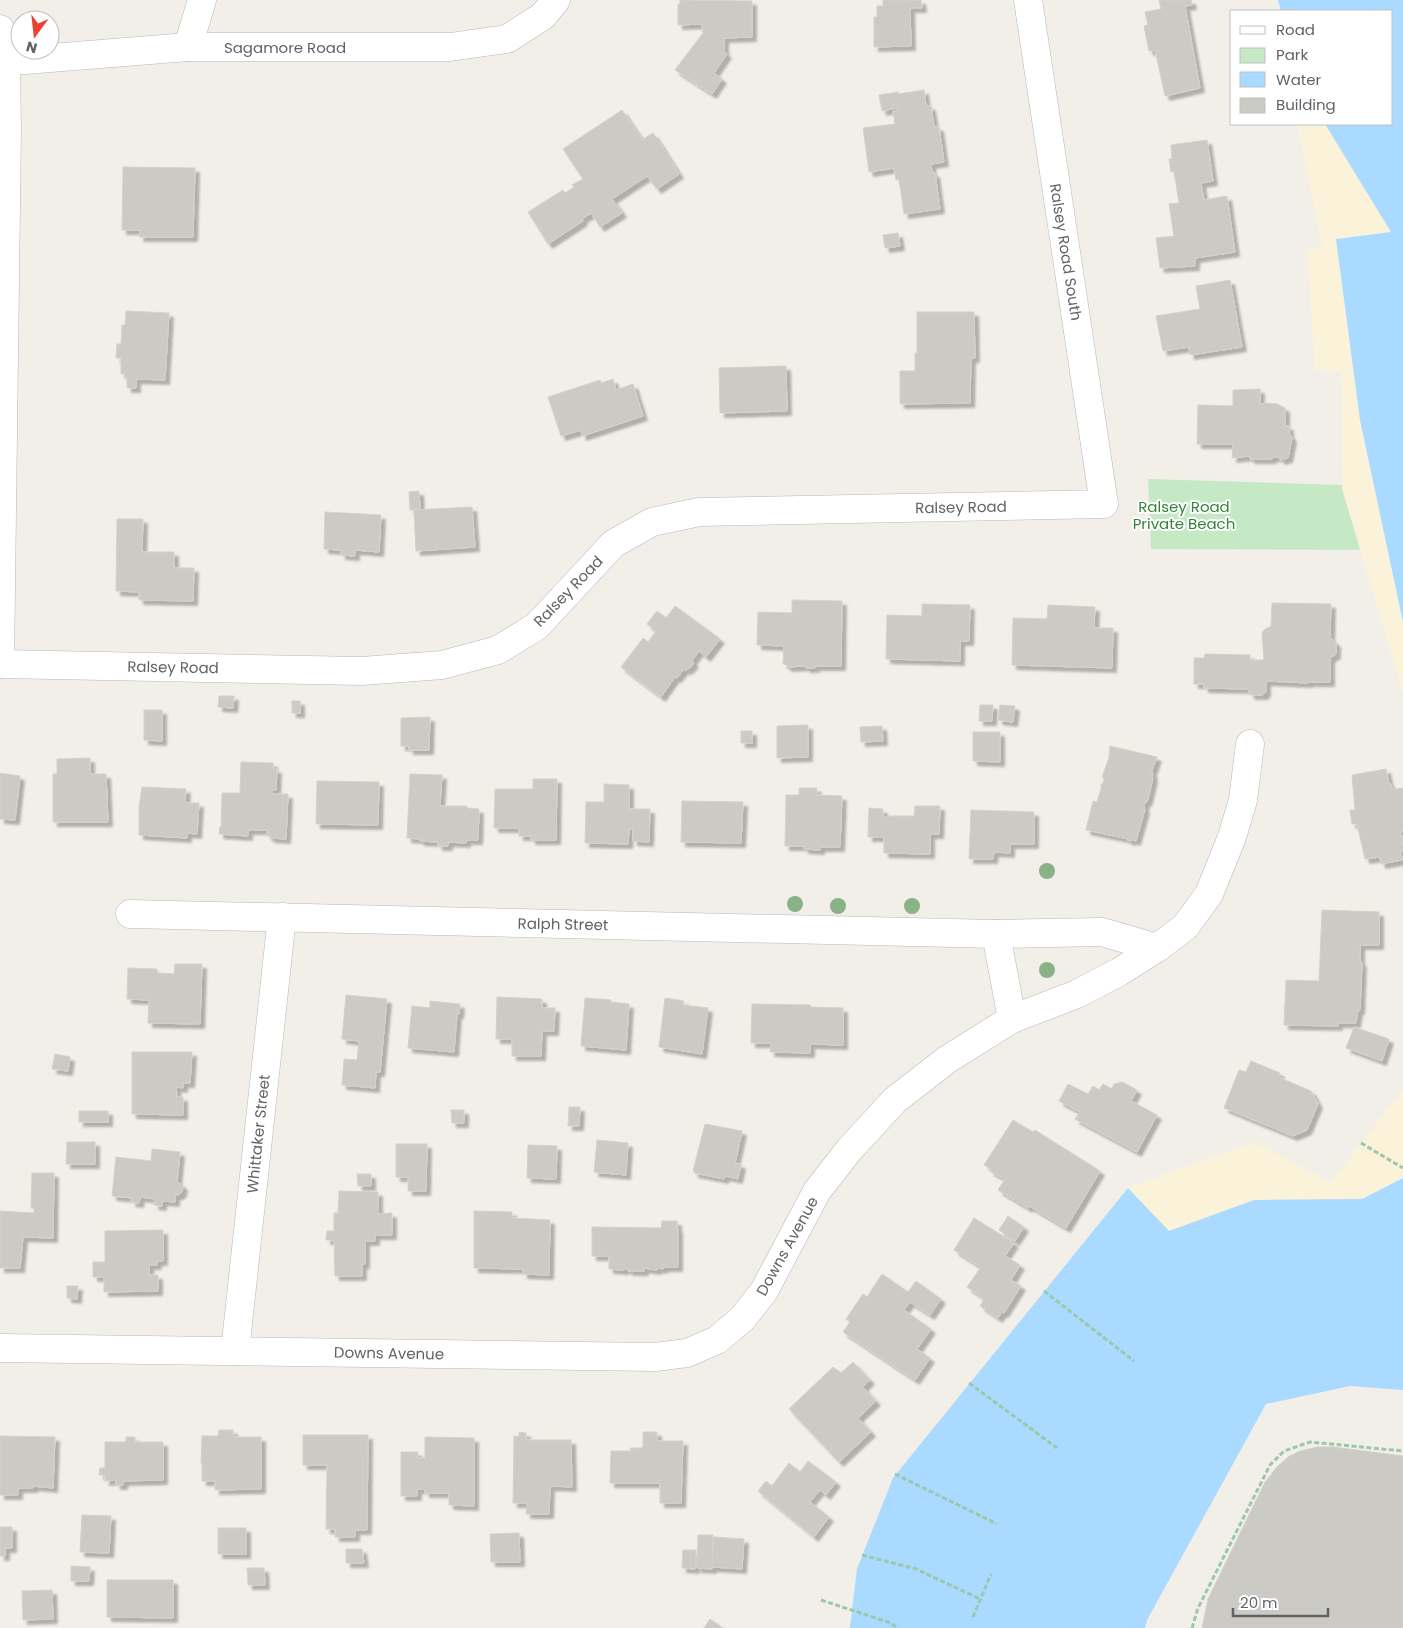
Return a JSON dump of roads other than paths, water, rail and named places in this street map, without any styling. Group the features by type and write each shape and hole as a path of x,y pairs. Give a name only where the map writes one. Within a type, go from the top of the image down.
{"street":[{"path":"188,47 202,0"},
{"name":"Sagamore Road","path":"3,62 188,47 450,47 507,39 543,16 556,0"},
{"name":"Ralsey Road South","path":"1028,0 1104,504"},
{"path":"0,29 7,129 0,664"},
{"name":"Ralsey Road","path":"0,664 362,671 442,665 498,650 537,626 613,544 652,522 699,512 1104,504"},
{"name":"Downs Avenue","path":"0,1348 656,1357 687,1353 717,1340 742,1319 764,1291 817,1190 849,1150 895,1100 948,1059 1012,1020 1077,994 1119,972 1157,948 1184,927 1209,894 1232,837 1243,800 1250,744"},
{"name":"Ralph Street","path":"130,914 996,934 1102,932 1157,948"},
{"name":"Whittaker Street","path":"235,1351 282,917"},
{"path":"996,934 1012,1020"}],"water":[{"path":"1278,0 1403,0 1403,622 1360,420 1336,239 1391,232 1326,125 1393,125 1393,10 1281,10"},
{"path":"1403,1178 1403,1390 1350,1386 1266,1404 1147,1620 1145,1628 850,1628 857,1569 893,1478 1128,1188 1169,1231 1254,1200 1362,1199"}],"park label":[{"name":"Ralsey Road Private Beach","path":"1184,514"}]}
